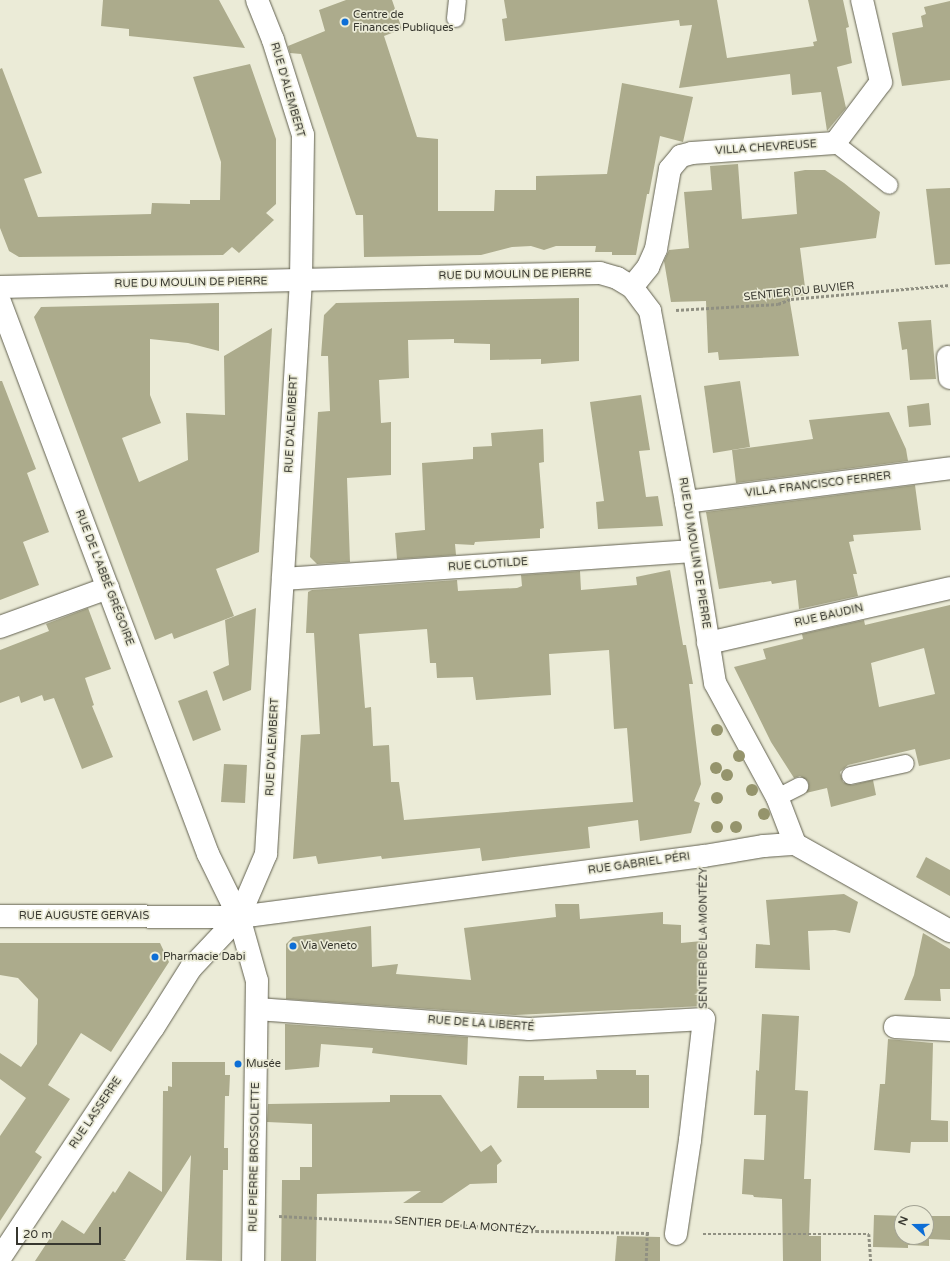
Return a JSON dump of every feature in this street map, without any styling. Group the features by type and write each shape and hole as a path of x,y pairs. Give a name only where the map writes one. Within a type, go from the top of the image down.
{"street":[{"name":"RUE D'ALEMBERT","path":"239,917 266,854 301,280 303,134 273,40 257,0"},
{"path":"836,143 881,82 862,0"},
{"name":"VILLA CHEVREUSE","path":"632,288 648,267 656,249 670,169 681,156 692,153 836,143"},
{"name":"RUE DU MOULIN DE PIERRE","path":"0,287 600,273 617,278 632,288 650,311 686,502 715,683 777,797 795,844"},
{"name":"RUE DE L'ABBÉ GRÉGOIRE","path":"0,302 208,854 239,917"},
{"name":"VILLA FRANCISCO FERRER","path":"686,502 950,468"},
{"name":"RUE CLOTILDE","path":"283,579 693,552"},
{"path":"0,626 108,588"},
{"name":"RUE BAUDIN","path":"708,643 950,588"},
{"path":"795,844 950,931"},
{"name":"RUE GABRIEL PÉRI","path":"239,917 704,856 764,846 795,844"},
{"name":"RUE AUGUSTE GERVAIS","path":"0,916 239,917"},
{"name":"RUE LASSERRE","path":"0,1258 191,968 239,917"},
{"name":"RUE PIERRE BROSSOLETTE","path":"239,917 257,981 253,1261"},
{"name":"RUE DE LA LIBERTÉ","path":"257,1009 530,1029 704,1019"},
{"name":"SENTIER DE LA MONTÉZY","path":"676,1234 690,1140 704,1019"},
{"path":"894,1027 950,1030"}],"lane":[{"path":"455,18 457,0"},
{"path":"836,143 889,185"},
{"path":"850,775 905,763"},
{"path":"777,797 799,786"}],"path":[{"name":"SENTIER DU BUVIER","path":"650,311 778,304 791,299 950,285"},
{"name":"SENTIER DE LA MONTÉZY","path":"704,856 702,886 706,964 704,1019"},
{"name":"SENTIER DE LA MONTÉZY","path":"254,1214 475,1226 536,1231 676,1234 869,1234 871,1261"},
{"path":"646,1261 647,1233"}],"building":[{"path":"103,0 219,0 245,48 129,36 129,29 101,26"},
{"path":"346,0 392,0 402,29 384,36 417,137 438,139 438,211 494,211 495,190 536,190 536,176 607,174 622,83 693,97 683,142 660,136 649,194 647,194 636,255 612,255 612,252 595,252 596,246 556,246 544,250 531,246 512,247 481,255 364,257 363,215 356,215 301,54 290,53 288,46 325,31 319,10"},
{"path":"504,0 717,0 727,58 814,46 813,42 817,41 808,0 843,0 849,27 846,28 852,63 837,67 846,108 827,131 821,92 792,95 790,74 679,88 692,25 680,26 679,20 505,41 502,19 507,18"},
{"path":"950,1 950,80 902,86 892,33 923,27 921,16 926,14 924,7"},
{"path":"250,64 276,139 276,204 266,213 274,220 239,253 232,247 223,255 19,257 9,251 0,228 0,69 2,68 42,173 24,179 38,217 151,214 152,203 190,204 190,200 220,200 221,162 193,77"},
{"path":"738,164 742,219 797,214 794,172 805,170 825,170 880,212 876,238 800,248 806,295 789,297 799,356 719,360 718,352 708,353 706,301 671,302 664,261 669,250 689,248 684,192 712,190 710,166"},
{"path":"950,188 950,264 935,265 926,189"},
{"path":"579,298 579,361 541,364 541,359 490,360 490,344 454,343 454,339 408,340 409,378 379,380 381,423 391,422 391,475 347,478 350,562 317,564 310,557 318,412 330,411 328,356 321,356 324,315 336,303"},
{"path":"219,303 219,351 188,343 150,339 150,395 161,423 122,438 139,482 188,460 186,413 225,415 224,356 272,328 259,552 216,569 234,616 174,639 172,633 155,640 34,317 41,307"},
{"path":"931,320 936,379 910,380 907,349 902,350 898,322"},
{"path":"0,381 2,381 36,469 27,473 49,532 23,542 39,585 0,600"},
{"path":"740,381 750,447 713,453 704,386"},
{"path":"641,395 650,450 639,451 646,497 658,496 663,526 598,529 596,502 604,501 590,402"},
{"path":"929,403 931,425 909,427 907,406"},
{"path":"889,412 906,449 908,461 736,483 732,450 813,439 809,420"},
{"path":"543,429 544,462 539,463 544,528 540,529 540,538 475,542 474,545 455,544 456,555 397,559 395,533 425,530 422,463 473,459 473,447 492,446 491,433"},
{"path":"915,485 921,530 853,535 854,541 849,542 857,574 853,574 858,596 799,609 796,580 772,584 771,581 719,589 706,512"},
{"path":"670,570 683,645 686,645 693,684 689,684 701,784 694,801 700,803 691,833 640,841 638,820 588,827 590,848 482,861 480,848 382,859 381,856 318,864 316,856 293,859 301,735 320,734 314,633 306,633 308,592 312,590 457,580 458,591 517,588 522,586 521,575 580,571 581,590 637,585 636,577","holes":["427,629 430,663 436,663 437,678 473,677 476,700 551,695 549,654 609,650 614,729 627,728 633,802 404,820 399,782 391,782 389,745 373,746 371,707 365,708 359,634"]},
{"path":"950,605 950,759 919,766 915,749 848,765 840,772 843,782 852,785 873,780 876,795 831,807 827,788 806,793 809,787 808,781 800,776 794,778 771,742 734,667 766,659 763,649 803,639 802,634 864,620 865,625","holes":["924,648 935,694 879,707 871,663"]},
{"path":"88,608 111,669 85,678 94,705 92,706 113,757 82,769 54,698 44,701 42,695 21,703 19,696 0,703 0,650 49,631 46,624"},
{"path":"256,608 251,690 223,701 213,672 229,665 225,620"},
{"path":"207,690 221,730 193,741 178,701"},
{"path":"224,764 247,765 245,803 221,802"},
{"path":"926,857 950,870 950,896 916,877"},
{"path":"844,894 858,902 850,933 835,930 808,931 810,970 755,968 756,944 770,945 766,900"},
{"path":"555,904 579,904 580,919 663,912 663,924 681,925 681,943 702,941 702,966 700,966 703,1006 515,1015 286,999 286,944 293,937 371,926 372,967 398,964 396,974 471,980 464,928 556,917"},
{"path":"923,933 950,949 950,989 940,989 941,1001 904,1000 914,975"},
{"path":"0,943 160,943 169,962 111,1052 81,1033 48,1085 70,1099 35,1152 42,1157 0,1221 0,1136 26,1098 0,1079 0,1053 21,1067 37,1044 38,999 18,978 0,975"},
{"path":"762,1014 799,1016 795,1090 808,1091 804,1179 811,1179 809,1236 821,1236 821,1261 783,1261 782,1199 754,1197 753,1195 742,1194 744,1159 764,1160 766,1115 754,1115 756,1070 759,1071"},
{"path":"285,1024 468,1037 467,1065 372,1053 373,1048 321,1044 319,1067 285,1070"},
{"path":"888,1039 933,1043 931,1120 948,1121 948,1142 911,1142 910,1153 874,1150 880,1084 885,1084"},
{"path":"172,1062 225,1062 225,1075 230,1075 229,1096 225,1096 224,1148 228,1148 228,1170 223,1170 222,1261 186,1260 191,1155 125,1259 123,1259 126,1261 35,1261 62,1220 84,1234 113,1191 115,1193 129,1171 162,1192 163,1091 168,1091 168,1086 172,1087"},
{"path":"596,1070 636,1070 636,1075 649,1075 649,1108 517,1108 519,1076 544,1076 544,1080 597,1079"},
{"path":"390,1095 441,1095 481,1152 491,1145 502,1161 497,1165 497,1183 470,1184 442,1203 403,1203 421,1191 317,1194 316,1261 281,1261 282,1180 300,1180 300,1167 312,1167 312,1124 267,1122 268,1104 390,1102"},
{"path":"874,1215 894,1216 894,1245 908,1245 908,1248 873,1247"},
{"path":"934,1216 950,1216 950,1240 934,1239"},
{"path":"617,1236 660,1237 660,1261 615,1261"},
{"path":"908,1245 929,1245 929,1246"}],"place":[{"name":"Centre de Finances Publiques","path":"345,22"},
{"name":"Via Veneto","path":"293,946"},
{"name":"Pharmacie Dabi","path":"155,957"},
{"name":"Musée","path":"238,1064"}]}
